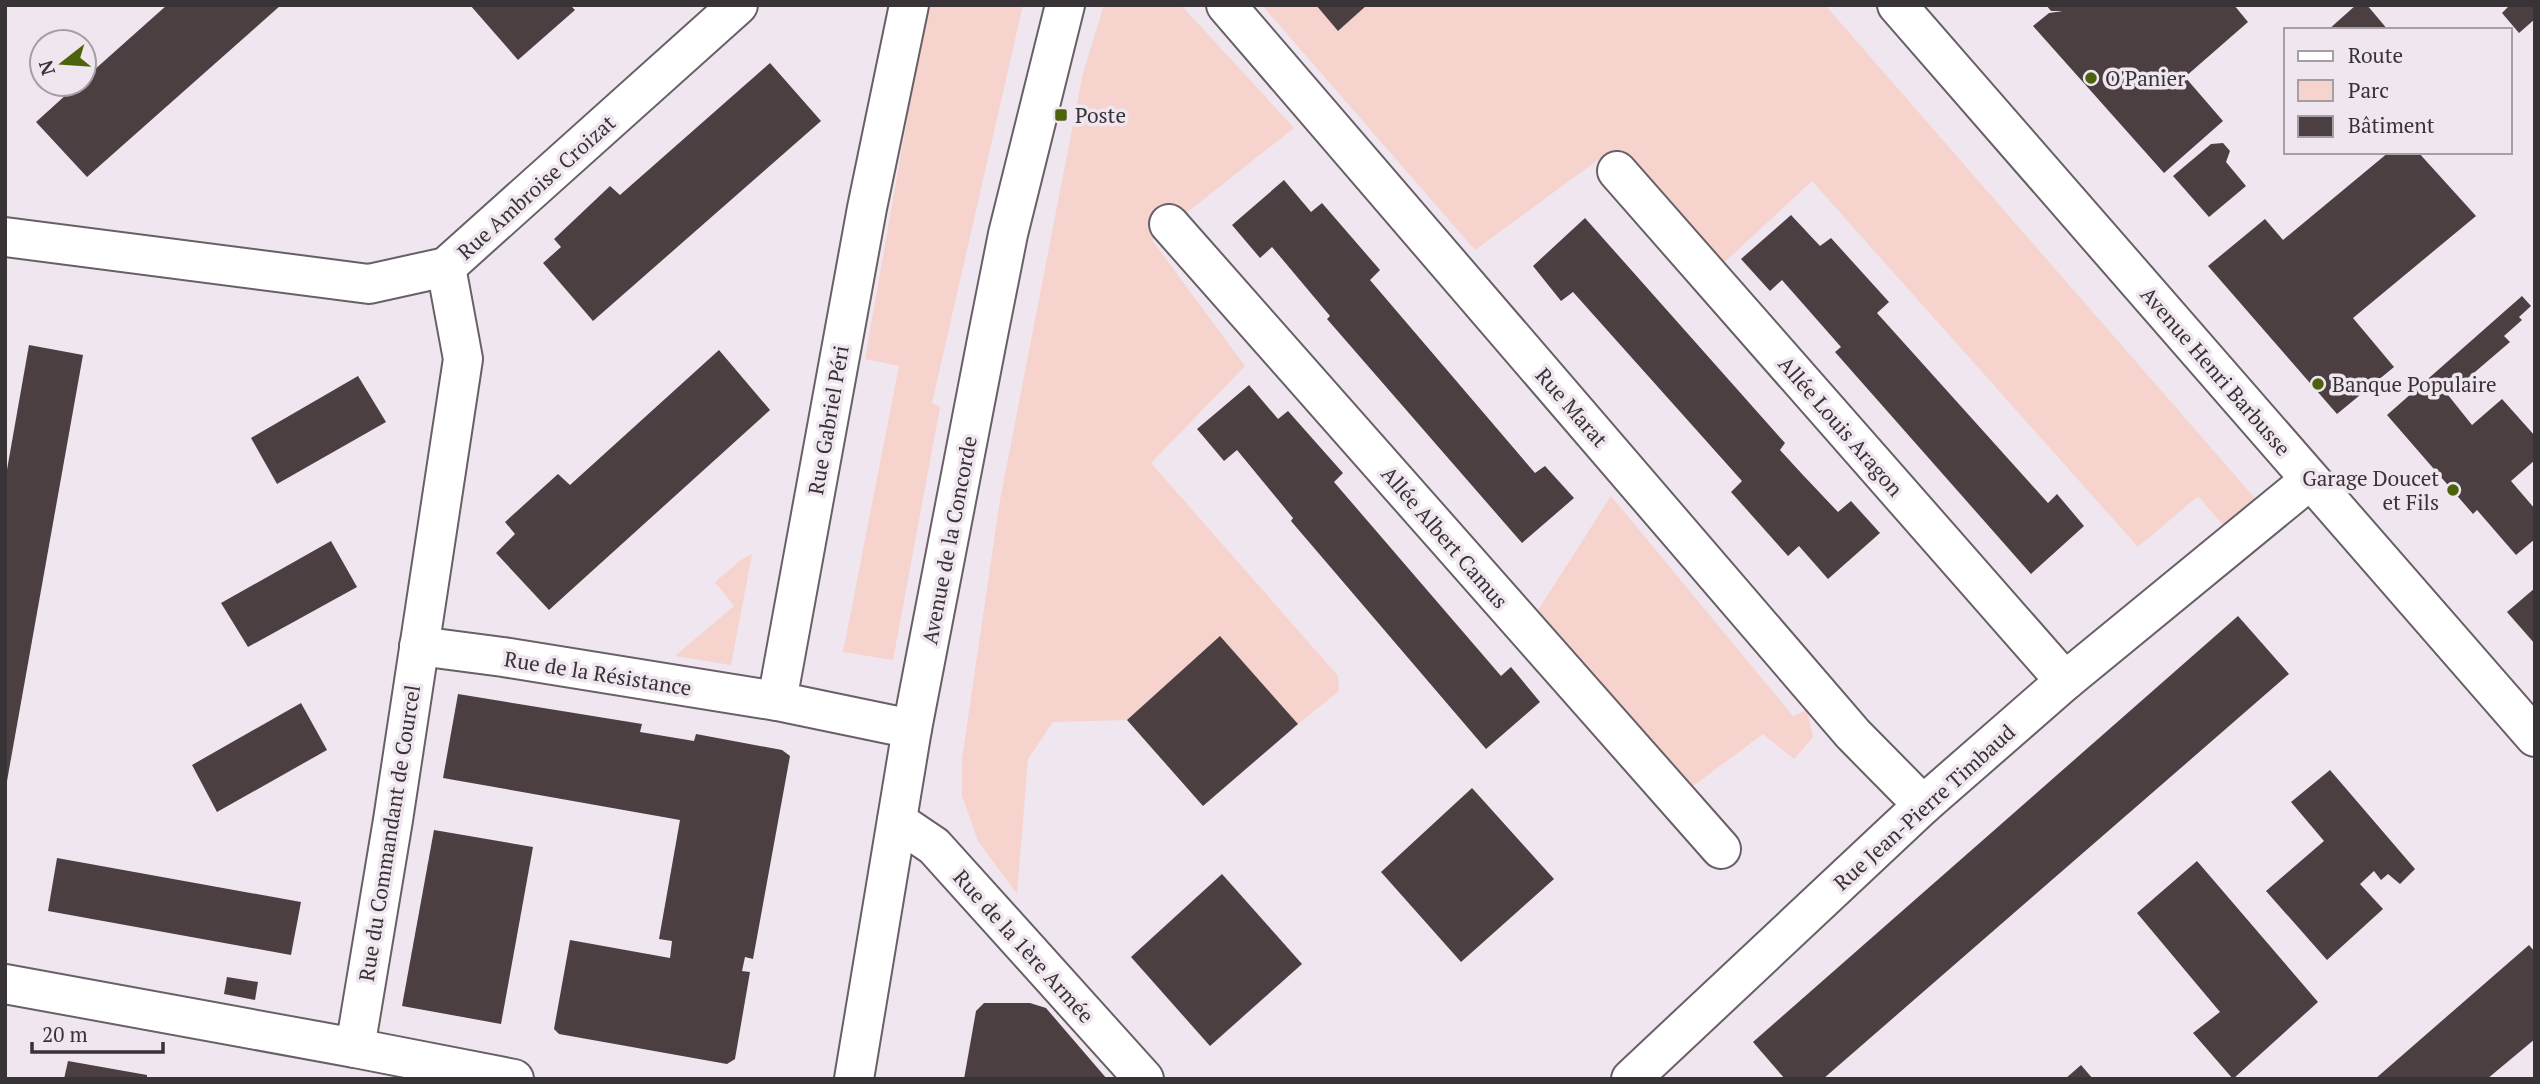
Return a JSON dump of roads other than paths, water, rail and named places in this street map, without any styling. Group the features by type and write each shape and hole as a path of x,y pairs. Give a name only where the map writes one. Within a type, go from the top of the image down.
{"street":[{"name":"Rue Ambroise Croizat","path":"5,237 369,284 446,267 738,5"},
{"name":"Rue Gabriel Péri","path":"777,701 867,208 909,5"},
{"name":"Avenue de la Concorde","path":"854,1079 912,729 1008,234 1065,5"},
{"name":"Rue Marat","path":"1226,5 1853,734 1923,805"},
{"name":"Avenue Henri Barbusse","path":"1898,5 2535,737"},
{"name":"Allée Louis Aragon","path":"1617,171 2065,681"},
{"name":"Allée Albert Camus","path":"1169,225 1721,849"},
{"name":"Rue du Commandant de Courcel","path":"355,1048 463,359 446,267"},
{"name":"Rue Jean-Pierre Timbaud","path":"1631,1079 1923,805 2065,681 2310,480"},
{"name":"Rue de la Résistance","path":"419,646 777,701"},
{"path":"777,701 912,729"},
{"name":"Rue de la 1ère Armée","path":"897,821 934,846 1144,1079"},
{"path":"5,984 514,1079"}],"place":[{"name":"O'Panier","path":"2091,78"},
{"name":"Poste","path":"1061,115"},
{"name":"Banque Populaire","path":"2318,384"},
{"name":"Garage Doucet et Fils","path":"2453,490"}]}
